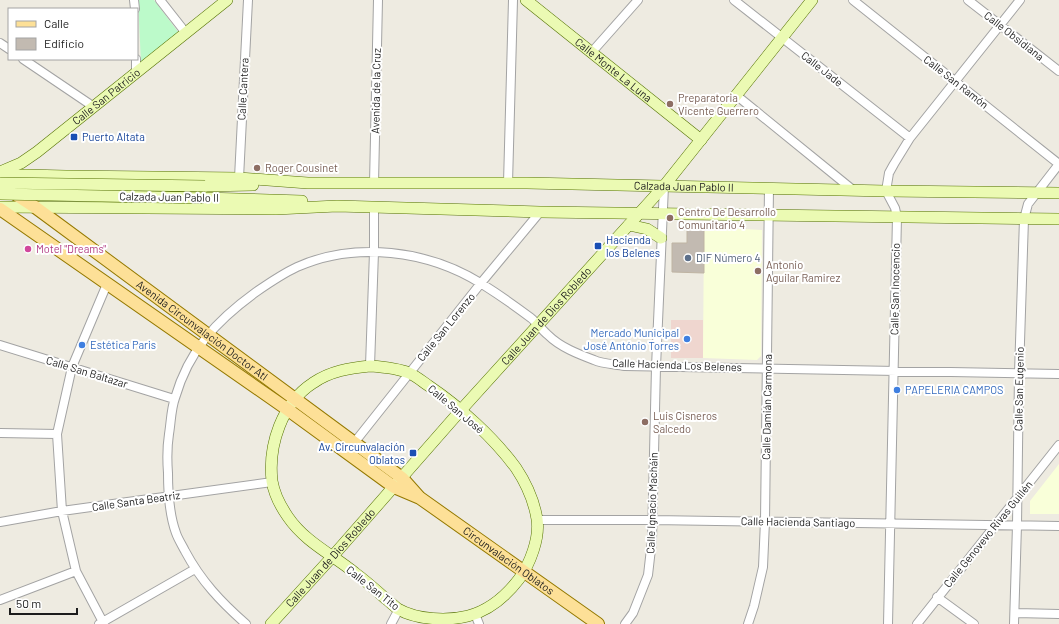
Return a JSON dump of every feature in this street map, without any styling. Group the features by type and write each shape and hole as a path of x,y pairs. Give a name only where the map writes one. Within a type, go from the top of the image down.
{"main road":[{"name":"Avenida Circunvalación Doctor Atl","path":"0,183 35,207 354,443 398,482"},
{"name":"Avenida Circunvalación Doctor Atl","path":"0,208 197,348 398,482"},
{"name":"Circunvalación Oblatos","path":"398,482 598,624"}],"street":[{"path":"160,0 186,33"},
{"name":"Calle San Patricio","path":"0,172 29,158 227,0"},
{"name":"Calle Cantera","path":"239,178 248,0"},
{"name":"Avenida de la Cruz","path":"374,183 378,0"},
{"path":"508,184 513,0"},
{"name":"Calle Monte La Luna","path":"526,0 701,140"},
{"path":"591,52 638,0"},
{"name":"Calle Jade","path":"734,0 910,138"},
{"name":"Calle Juan de Dios Robledo","path":"271,624 461,410 664,186 812,0"},
{"name":"Calle San Ramón","path":"853,0 1059,164"},
{"name":"Calle Obsidiana","path":"968,0 1059,72"},
{"path":"886,191 891,168 910,138 1020,0"},
{"path":"24,60 94,107"},
{"path":"136,60 136,73"},
{"path":"736,95 853,190"},
{"name":"Calle San Eugenio","path":"1014,624 1024,219 1028,204 1059,164"},
{"name":"Calzada Juan Pablo II","path":"0,176 26,175 239,178 308,183"},
{"path":"65,207 58,197 58,191 59,185 66,176"},
{"name":"Calzada Juan Pablo II","path":"0,183 205,186 308,183 508,184 1059,193"},
{"name":"Calle Ignacio Macháin","path":"625,624 632,613 648,576 653,520 656,367 664,186"},
{"name":"Calle Damián Carmona","path":"748,624 754,606 763,567 765,521 769,188"},
{"name":"Calle San Inocencio","path":"886,191 895,208 897,217 888,624"},
{"name":"Calzada Juan Pablo II","path":"0,194 204,198 309,202 337,206"},
{"name":"Calzada Juan Pablo II","path":"0,208 65,207 276,209 337,206 540,212 1059,219"},
{"path":"370,366 374,207"},
{"name":"Calle San Lorenzo","path":"354,443 481,283 540,212"},
{"path":"629,225 647,228 661,238"},
{"name":"Calle Hacienda Los Belenes","path":"246,624 224,604 195,569 176,533 168,496 167,445 174,399 185,371 197,348 208,335 241,303 275,279 298,267 321,259 357,252 374,252 400,254 432,261 481,283 533,320 549,337 565,347 596,361 625,366 1059,374"},
{"path":"107,284 72,367 57,434 62,512 76,571 102,623 195,569"},
{"name":"Calle San Baltazar","path":"0,345 174,399"},
{"name":"Calle San José","path":"287,409 312,383 326,375 355,367 383,367 409,373 436,390 461,410 489,437 516,468 531,497 538,520 534,546 524,572"},
{"name":"Calle San Tito","path":"287,409 280,424 274,445 272,482 276,494 288,518 316,545 353,571 399,609 419,616 444,619 477,619 503,597 524,572"},
{"path":"0,433 57,434"},
{"name":"Calle Genovevo Rivas Guillén","path":"916,624 1059,444"},
{"name":"Calle Santa Beatriz","path":"0,522 168,496 272,482"},
{"name":"Calle Hacienda Santiago","path":"538,520 765,521 1059,526"},
{"path":"0,600 76,571"},
{"path":"937,597 974,624"},
{"path":"391,624 399,609"},
{"path":"1015,614 1059,614"}],"shaded area":[{"path":"704,227 762,230 761,356 757,360 703,358"},
{"name":"Mercado Municipal José António Torres","path":"671,320 703,320 703,358 671,358"},
{"path":"1059,464 1059,514 1030,514 1030,501"}],"green space":[{"path":"138,0 154,0 179,33 141,63"}],"building":[{"name":"DIF Número 4","path":"687,227 704,227 704,273 672,272 672,243 687,243"}],"place":[{"name":"Preparatoria Vicente Guerrero","path":"670,104"},
{"name":"Puerto Altata","path":"74,137"},
{"name":"Roger Cousinet","path":"257,168"},
{"name":"Centro De Desarrollo Comunitario 4","path":"670,218"},
{"name":"Hacienda los Belenes","path":"598,246"},
{"name":"Motel \"Dreams\"","path":"28,249"},
{"name":"DIF Número 4","path":"688,258"},
{"name":"Antonio Aguilar Ramirez","path":"758,271"},
{"name":"Mercado Municipal José António Torres","path":"687,339"},
{"name":"Estética Paris","path":"82,345"},
{"name":"PAPELERIA CAMPOS","path":"897,390"},
{"name":"Luis Cisneros Salcedo","path":"645,422"},
{"name":"Av. Circunvalación Oblatos","path":"413,453"}]}
